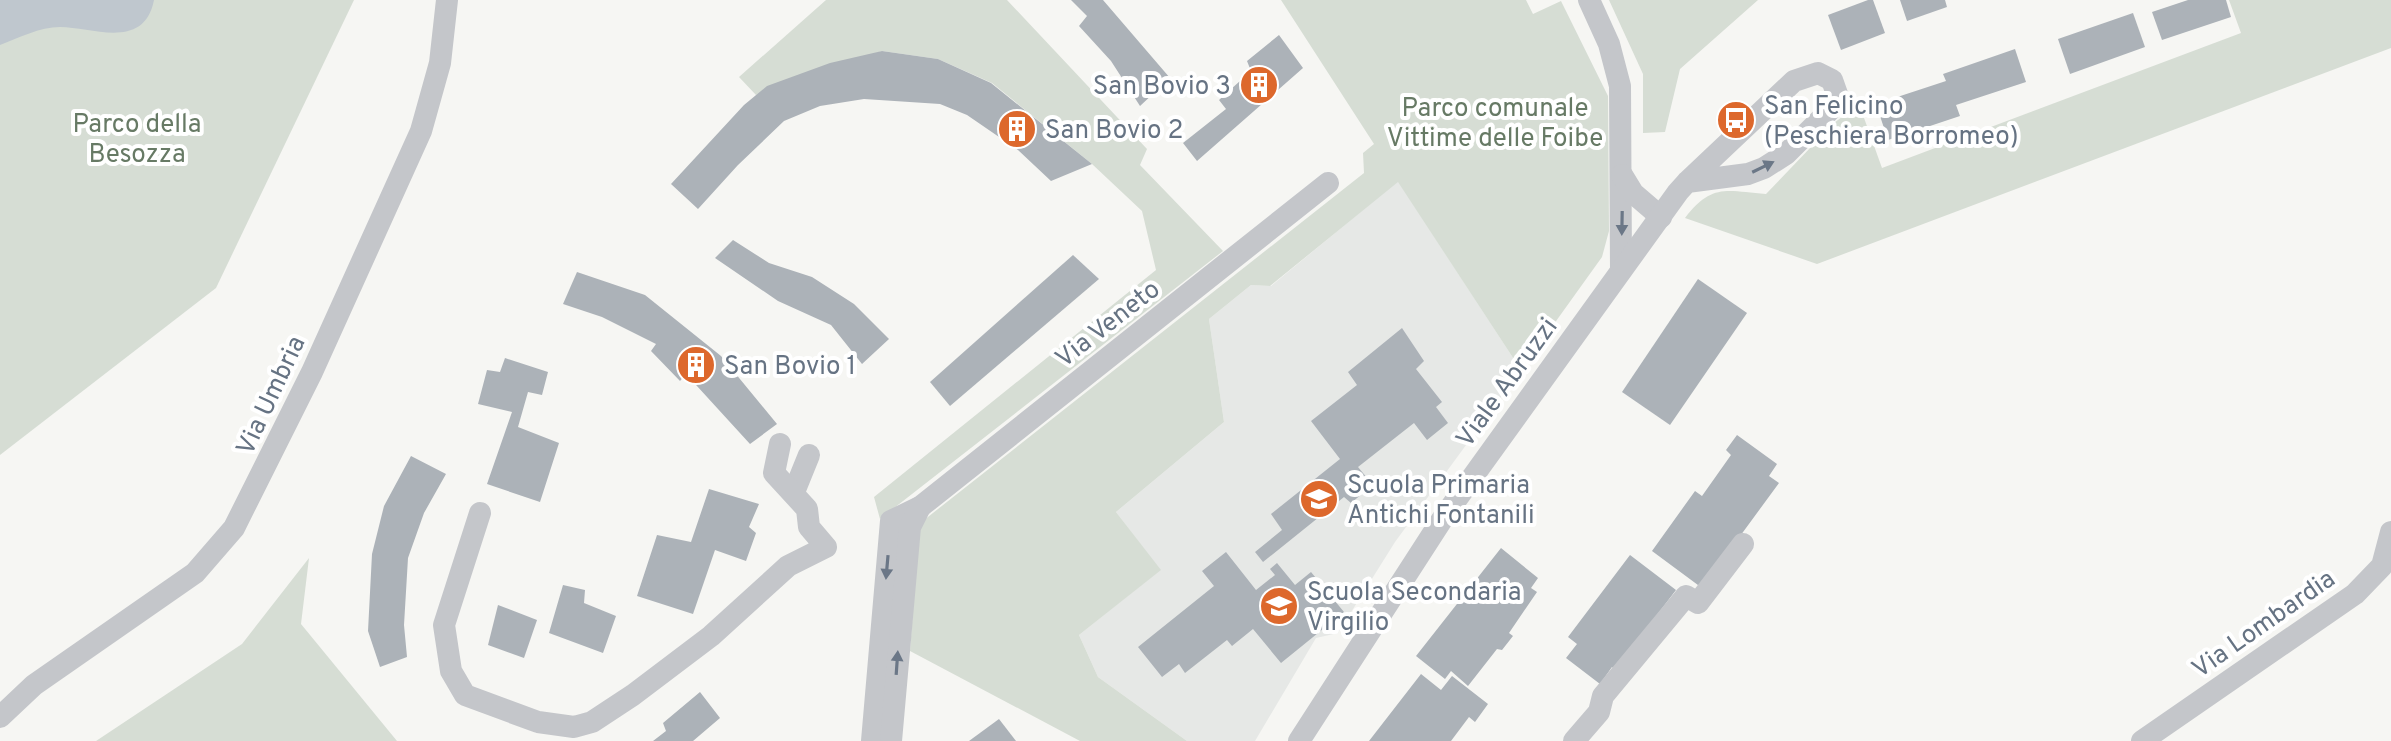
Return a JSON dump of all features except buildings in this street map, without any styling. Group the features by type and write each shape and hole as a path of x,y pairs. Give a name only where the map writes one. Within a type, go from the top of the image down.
{"street":[{"name":"Via Umbria","path":"0,717 34,685 195,573 234,528 312,372 421,131 440,63 447,0"},
{"path":"1589,0 1609,44 1620,86 1621,270"},
{"name":"Viale Abruzzi","path":"1299,741 1443,518 1687,182 1794,81 1811,73 1824,74 1832,80 1838,97 1833,107 1780,158 1748,174 1687,182"},
{"path":"1622,175 1633,193 1661,217"},
{"name":"Via Veneto","path":"872,741 891,521 920,507 1328,183"},
{"path":"480,513 444,625 451,671 465,695 538,722 574,727 592,722 633,695 711,636 788,566 826,547 809,527 807,509 774,473 780,444"},
{"path":"794,492 809,455"},
{"path":"891,741 910,527 920,507"},
{"name":"Via Lombardia","path":"2142,741 2355,594 2382,566 2391,532"},
{"path":"1574,741 1599,712 1603,696 1686,596 1698,603 1743,544"}],"shaded area":[{"path":"0,0 154,0 140,26 128,31 115,33 52,27 0,45"},
{"path":"1398,181 1521,370 1395,542 1338,633 1316,638 1255,741 1187,741 1098,677 1079,635 1160,570 1116,512 1224,422 1209,319 1251,285 1271,286"}],"green space":[{"name":"Parco della Besozza","path":"0,0 354,0 216,288 0,455"},
{"path":"826,0 1007,0 1147,149 1140,165 1223,251 880,519 874,497 1156,270 1142,211 1092,164 992,83 938,59 882,51 756,95 739,77"},
{"name":"Parco comunale Vittime delle Foibe","path":"1281,0 1526,0 1533,14 1561,1 1608,96 1609,231 1602,257 1521,370 1398,182 1270,286 1251,285 1209,319 1224,422 1116,512 1161,570 1079,635 1098,677 1187,741 1080,741 910,651 919,524 1364,173 1363,153 1374,144"},
{"name":"Parco comunale Vittime delle Foibe","path":"1609,0 1758,0 1680,69 1665,132 1643,133 1643,74"},
{"path":"2229,0 2391,0 2391,48 1817,264 1685,218 1712,194 1730,191 1766,194 1834,123 1859,104 1882,168 2241,33"},
{"path":"309,558 301,624 397,741 96,741 242,644"}],"place":[{"name":"San Bovio 3","path":"1259,85"},
{"name":"San Felicino (Peschiera Borromeo)","path":"1736,120"},
{"name":"San Bovio 2","path":"1017,129"},
{"name":"San Bovio 1","path":"696,365"},
{"name":"Scuola Primaria Antichi Fontanili","path":"1319,499"},
{"name":"Scuola Secondaria Virgilio","path":"1279,606"}]}
